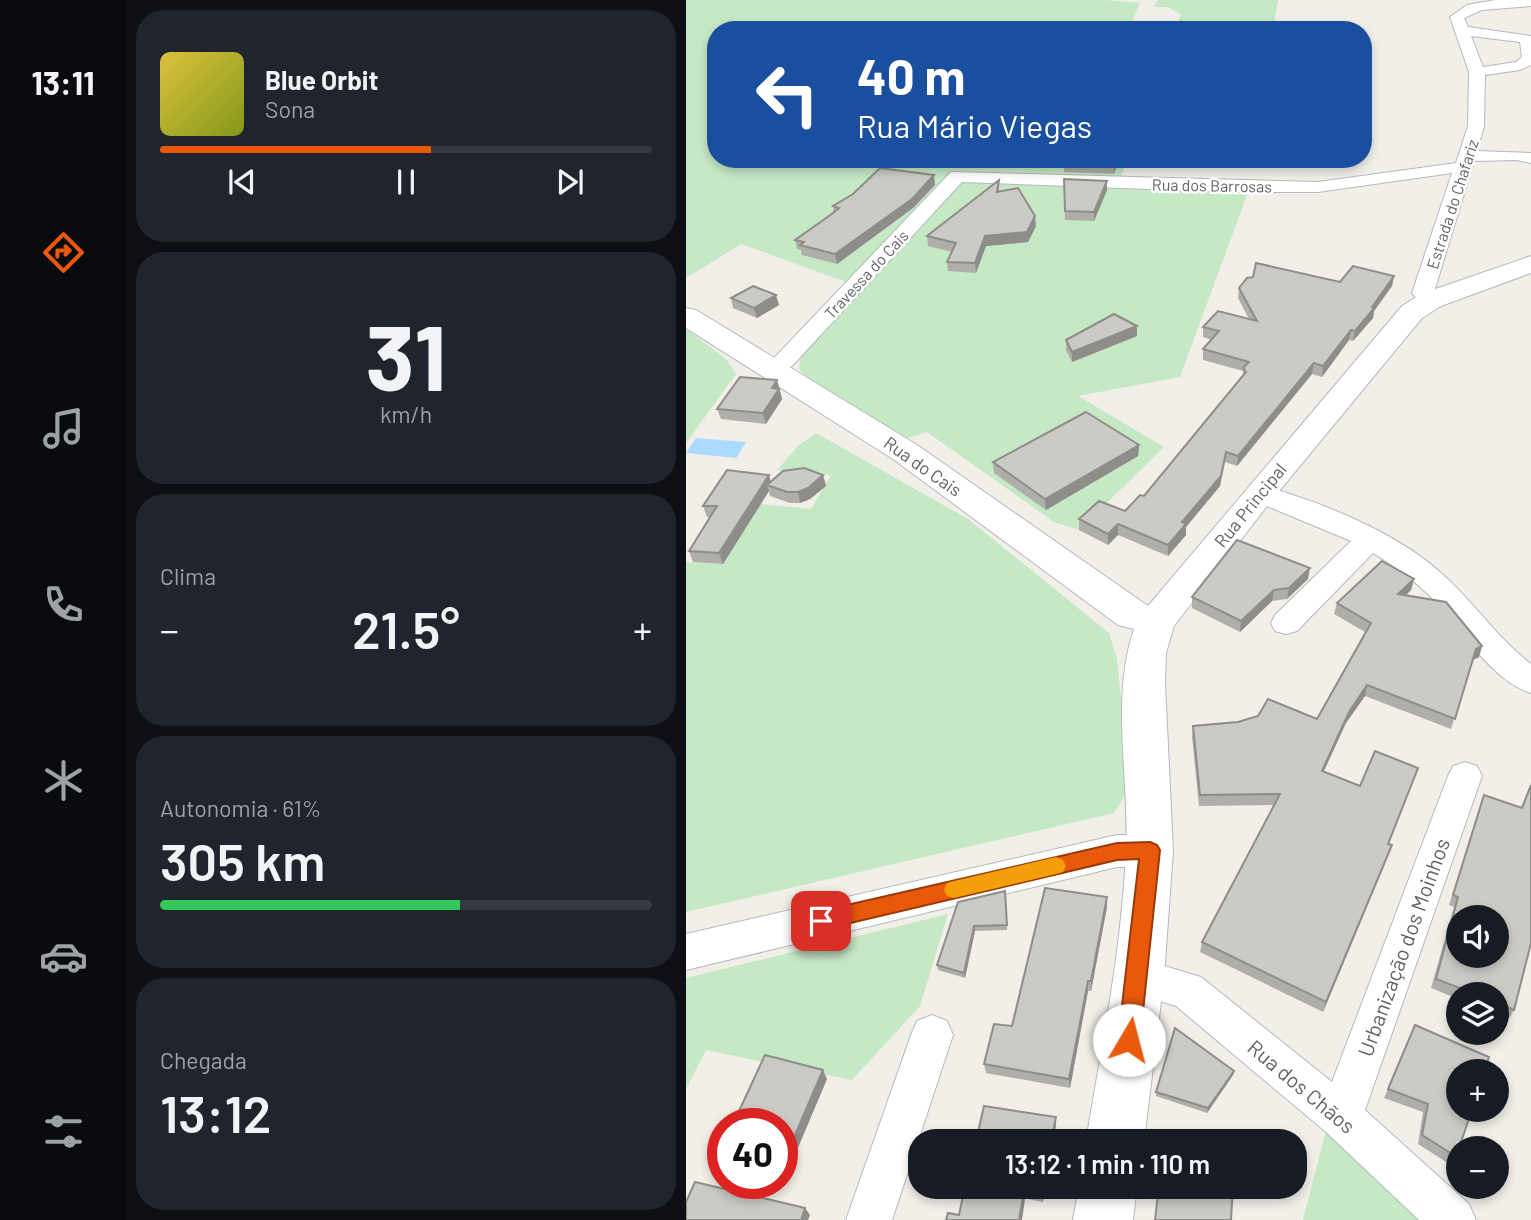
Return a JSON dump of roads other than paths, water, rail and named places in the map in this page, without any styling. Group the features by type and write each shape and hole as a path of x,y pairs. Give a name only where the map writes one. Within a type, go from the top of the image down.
{"street":[{"path":"1476,72 1520,66 1531,59 1527,39 1464,31 1457,17 1462,12 1531,2"},
{"name":"Estrada do Chafariz","path":"1430,300 1423,293 1467,162 1476,126 1476,72 1464,31"},
{"path":"1476,126 1524,156"},
{"name":"Rua dos Barrosas","path":"957,176 1204,187 1321,187 1378,180 1467,162 1524,156"},
{"path":"1118,182 1124,168"},
{"name":"Travessa do Cais","path":"771,368 784,361 957,176"},
{"name":"Rua Principal","path":"1117,1129 1138,977 1150,850 1144,683 1146,653 1156,622 1397,327 1430,300 1531,264"},
{"name":"Rua do Cais","path":"686,316 905,452 1132,615 1156,622"},
{"path":"1259,493 1370,539 1414,566 1478,628 1513,669 1531,681"},
{"path":"1286,623 1370,539"},
{"name":"Urbanização dos Moinhos","path":"1341,1117 1465,776"},
{"path":"686,952 1117,851 1150,850"},
{"name":"Rua dos Chãos","path":"1138,977 1187,990 1341,1117 1453,1220"},
{"path":"869,1220 932,1035"},
{"path":"1103,1220 1106,1199"}],"water":[{"path":"696,438 746,442 736,458 686,453"}]}
